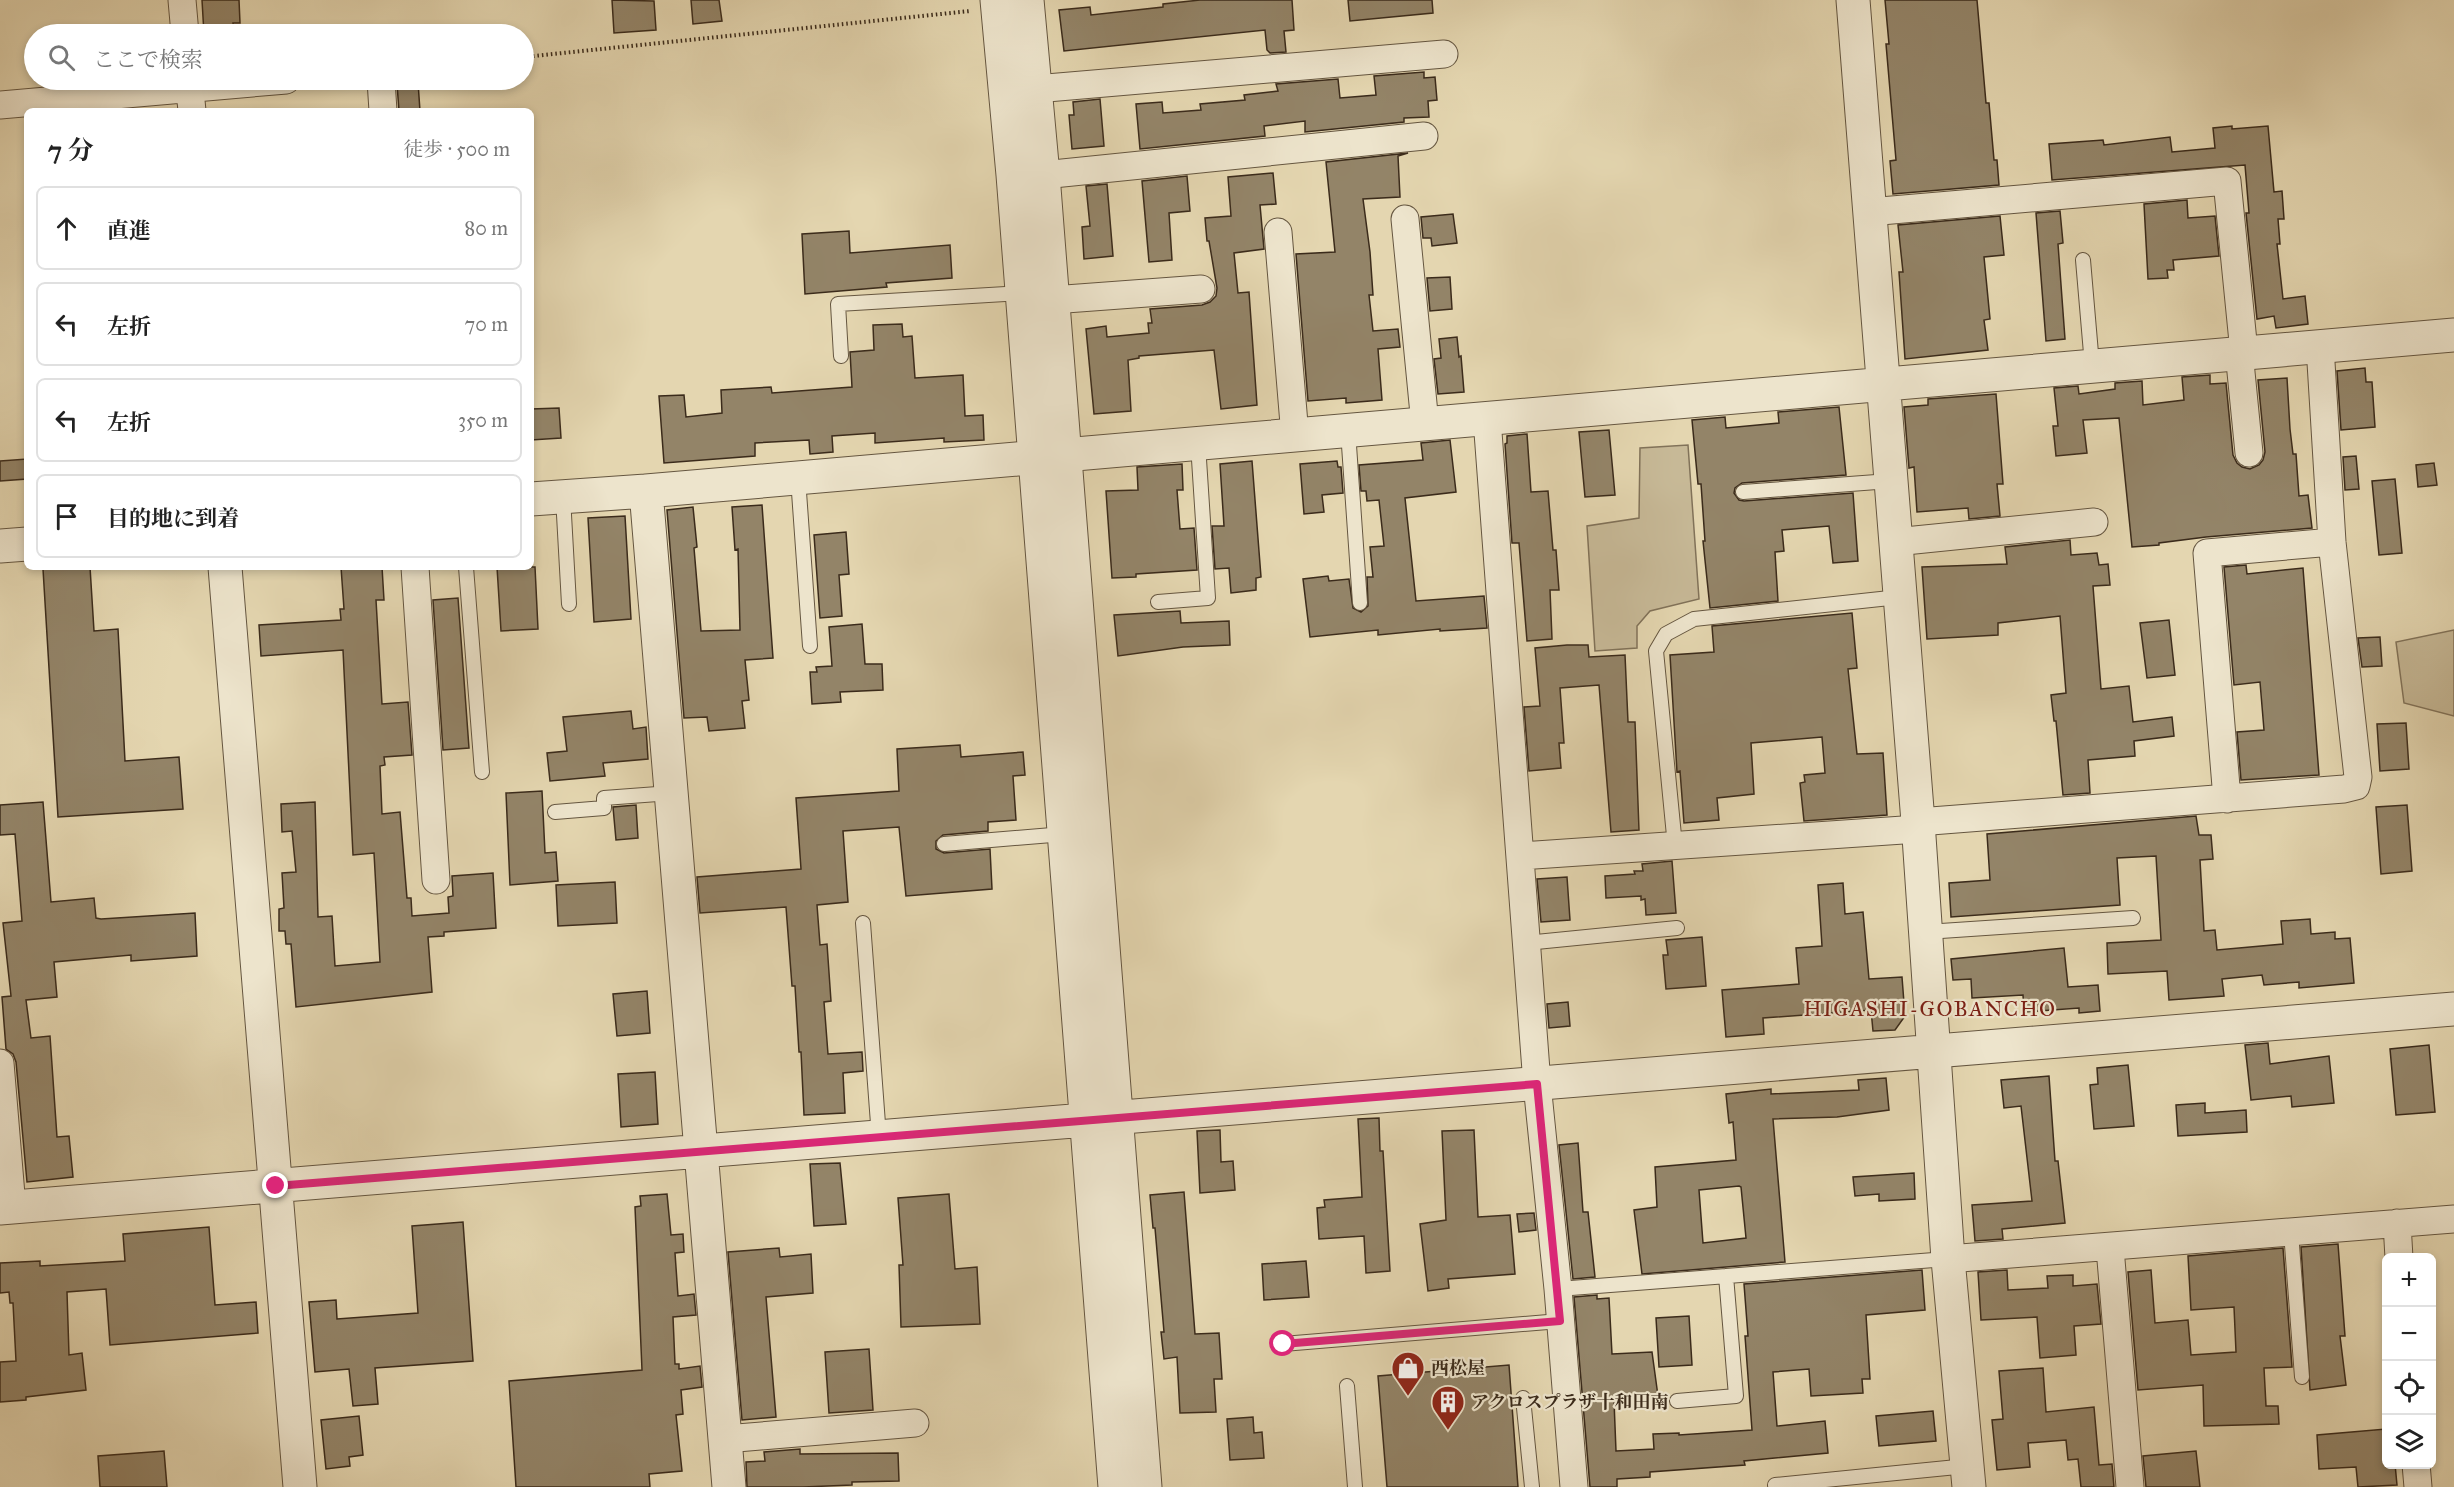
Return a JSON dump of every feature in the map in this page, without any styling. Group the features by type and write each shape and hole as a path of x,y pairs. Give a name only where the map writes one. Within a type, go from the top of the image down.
{"street":[{"path":"182,0 184,24"},
{"path":"1853,0 1926,932 1948,1259 1968,1476"},
{"path":"1007,3 1035,89 1052,300 1049,456 1064,834 1102,1119 1145,1487"},
{"path":"1007,3 1021,292 1049,456 1102,1119 1115,1487"},
{"path":"1035,89 1444,54"},
{"path":"0,105 212,90"},
{"path":"382,90 383,108"},
{"path":"1043,175 1424,136"},
{"path":"1869,212 2227,181 2249,453"},
{"path":"1405,219 1425,424"},
{"path":"1278,232 1294,436"},
{"path":"1052,300 1201,289"},
{"path":"547,498 1294,436 2454,335"},
{"path":"1520,856 1918,826 2344,789 2355,786 2358,777 2332,542 2320,346"},
{"path":"1487,419 1537,1084 1558,1289 1574,1487"},
{"path":"646,491 699,1151 729,1487"},
{"path":"1895,542 2094,522"},
{"path":"2227,799 2207,554 2332,542"},
{"path":"0,546 24,544"},
{"path":"225,570 300,1487"},
{"path":"415,570 436,880"},
{"path":"0,1063 6,1207 2454,1009"},
{"path":"1948,1259 2110,1248 2454,1219"},
{"path":"2397,1223 2399,1253"},
{"path":"2110,1248 2130,1487"},
{"path":"725,1438 915,1423"},
{"path":"2416,1469 2418,1487"}],"lane":[{"path":"2083,261 2092,365"},
{"path":"841,356 838,304 1021,292"},
{"path":"1348,431 1360,603"},
{"path":"1158,602 1208,598 1198,444"},
{"path":"798,478 810,646"},
{"path":"1743,492 1890,481"},
{"path":"547,498 569,604"},
{"path":"466,570 482,772"},
{"path":"1675,846 1656,651 1666,634 1694,619 1899,597"},
{"path":"555,812 604,808 604,798 670,793"},
{"path":"944,844 1064,834"},
{"path":"1926,932 2133,918"},
{"path":"863,923 879,1137"},
{"path":"1526,943 1677,928"},
{"path":"2291,1232 2302,1377"},
{"path":"1558,1289 1948,1259"},
{"path":"1677,1401 1736,1396 1726,1276"},
{"path":"1283,1344 1560,1321"},
{"path":"1347,1386 1355,1487"},
{"path":"1523,1398 1532,1487"},
{"path":"1775,1485 1968,1476"}],"path":[{"path":"534,56 1007,3"}],"shaded area":[{"path":"1688,445 1699,599 1650,611 1637,626 1637,648 1595,651 1587,526 1639,518 1640,448"},
{"path":"2454,630 2454,716 2404,703 2396,642"}],"building":[{"path":"202,0 239,0 240,23 203,24"},
{"path":"612,0 654,1 656,30 614,33"},
{"path":"691,0 719,0 722,21 693,24"},
{"path":"1200,0 1292,0 1294,30 1284,31 1286,52 1270,53 1267,50 1265,30 1064,51 1059,10 1090,7 1091,15 1163,7 1163,4"},
{"path":"1348,0 1432,0 1433,13 1350,21"},
{"path":"1885,0 1977,0 1986,103 1989,103 1994,160 1997,160 1999,185 1893,194 1890,161 1896,160 1886,44 1889,44"},
{"path":"1424,72 1424,78 1435,77 1437,100 1428,101 1429,117 1404,118 1404,122 1305,132 1305,121 1264,126 1265,136 1140,149 1136,104 1162,102 1163,113 1201,110 1200,104 1245,100 1244,95 1278,91 1276,84 1338,79 1340,98 1376,95 1374,76"},
{"path":"397,90 419,90 420,108 399,108"},
{"path":"1100,99 1104,146 1072,149 1069,115 1074,115 1073,102"},
{"path":"2232,126 2232,129 2268,126 2274,192 2282,191 2284,219 2278,219 2280,244 2277,244 2283,299 2305,296 2308,324 2276,328 2274,316 2257,319 2246,213 2249,213 2245,165 2052,180 2049,144 2103,140 2104,145 2170,137 2172,152 2215,148 2213,128"},
{"path":"1408,153 1398,156 1400,197 1363,199 1370,252 1373,295 1369,295 1373,331 1398,329 1400,347 1378,349 1382,400 1346,403 1346,398 1308,401 1296,254 1335,252 1326,162"},
{"path":"1273,173 1276,204 1260,205 1264,249 1234,253 1238,293 1249,292 1257,405 1221,409 1214,350 1139,356 1139,358 1128,360 1131,411 1094,414 1086,329 1106,326 1107,337 1149,333 1148,323 1152,323 1150,309 1202,305 1210,302 1216,296 1217,288 1209,241 1207,241 1205,218 1231,216 1228,177"},
{"path":"1187,176 1190,211 1169,213 1172,260 1149,262 1142,181"},
{"path":"1107,184 1113,256 1084,259 1082,227 1090,226 1086,186"},
{"path":"2187,200 2188,218 2215,216 2219,256 2173,260 2174,270 2167,270 2168,278 2148,279 2144,204"},
{"path":"2060,211 2063,243 2058,244 2065,339 2046,341 2036,213"},
{"path":"1453,214 1457,243 1432,246 1431,238 1423,238 1421,217"},
{"path":"2000,216 2004,255 1984,257 1990,319 1984,320 1988,350 1905,359 1899,272 1903,272 1898,225"},
{"path":"849,231 850,253 950,245 952,278 886,283 887,287 805,294 802,234"},
{"path":"1450,277 1452,309 1430,311 1427,278"},
{"path":"902,324 903,337 912,336 915,378 963,375 965,416 983,415 984,440 944,442 944,438 875,443 875,433 832,436 833,452 810,454 809,440 755,443 755,456 664,463 659,396 684,395 686,417 722,413 721,390 771,387 772,393 852,387 850,352 874,350 873,325"},
{"path":"1457,337 1464,392 1438,394 1434,359 1441,358 1439,339"},
{"path":"2365,368 2366,382 2372,382 2375,427 2341,430 2337,371"},
{"path":"2210,375 2210,384 2226,383 2233,455 2237,463 2250,469 2259,465 2265,452 2258,380 2287,378 2290,429 2293,454 2296,454 2299,496 2308,495 2312,528 2206,537 2132,547 2119,418 2083,420 2087,453 2056,456 2053,426 2058,426 2054,388 2078,386 2079,394 2115,389 2115,383 2142,381 2143,405 2184,400 2182,377"},
{"path":"1996,394 2003,484 1997,484 2000,516 1969,519 1968,508 1917,512 1914,467 1909,468 1904,407 1928,405 1928,399"},
{"path":"1839,407 1846,475 1742,483 1735,488 1734,493 1739,500 1744,501 1853,493 1858,561 1833,563 1829,526 1782,530 1784,551 1775,552 1778,601 1710,608 1703,541 1705,541 1701,484 1698,484 1692,420 1725,417 1726,428 1779,423 1778,412"},
{"path":"559,408 561,438 534,440 534,409"},
{"path":"1609,430 1615,495 1585,497 1579,432"},
{"path":"1527,434 1531,492 1548,491 1559,590 1550,590 1552,639 1527,641 1519,543 1512,543 1505,444 1507,436"},
{"path":"1450,440 1456,492 1405,498 1416,601 1484,596 1487,628 1440,631 1440,629 1378,635 1378,630 1310,637 1303,579 1328,576 1329,581 1349,579 1353,608 1361,612 1368,606 1367,577 1373,577 1370,547 1384,546 1379,500 1367,501 1366,491 1361,491 1359,465 1423,460 1421,443"},
{"path":"2356,456 2359,489 2345,490 2343,457"},
{"path":"24,459 24,479 0,481 0,461"},
{"path":"1252,461 1261,577 1256,578 1256,590 1231,593 1229,568 1215,569 1212,526 1224,526 1220,464"},
{"path":"1337,461 1338,467 1341,467 1343,493 1322,495 1324,512 1304,514 1300,464"},
{"path":"2434,463 2437,485 2418,487 2416,465"},
{"path":"1182,464 1183,490 1177,490 1180,529 1194,528 1197,570 1112,578 1106,491 1138,490 1137,467"},
{"path":"2395,479 2402,553 2379,555 2372,481"},
{"path":"762,505 773,658 745,660 749,700 742,701 745,728 709,731 707,717 684,718 667,510 693,507 701,631 740,630 738,549 735,550 732,507"},
{"path":"625,516 631,619 594,622 588,518"},
{"path":"846,532 849,574 839,575 842,616 820,618 814,535"},
{"path":"2070,540 2071,555 2097,553 2099,565 2108,564 2110,585 2093,586 2101,689 2129,686 2133,722 2172,717 2174,736 2134,741 2135,756 2088,760 2090,793 2063,795 2056,721 2054,721 2051,695 2066,693 2060,616 1998,623 1998,635 1927,639 1922,567 2007,564 2005,547"},
{"path":"2246,565 2247,574 2303,568 2319,775 2241,780 2237,732 2264,730 2260,682 2234,685 2224,567"},
{"path":"535,567 538,629 501,631 497,570 534,570"},
{"path":"43,570 90,570 94,631 118,629 125,761 179,757 183,809 58,817"},
{"path":"341,570 382,570 384,600 376,600 382,704 408,702 412,755 384,757 385,765 380,766 382,814 400,812 407,898 411,898 412,916 449,913 448,897 453,896 452,876 493,873 496,928 444,932 444,936 428,937 432,992 296,1007 291,944 286,944 285,931 279,931 279,909 284,908 282,873 296,872 292,831 282,832 281,804 315,802 318,917 332,916 335,966 380,962 374,853 353,855 343,650 261,656 259,625 341,620 340,609 344,609"},
{"path":"458,598 469,748 443,750 433,600"},
{"path":"1180,611 1181,623 1229,621 1230,645 1183,647 1118,656 1114,615"},
{"path":"1852,613 1857,668 1848,669 1857,754 1883,753 1887,815 1804,821 1800,783 1805,782 1804,775 1825,773 1822,737 1751,743 1754,794 1717,798 1719,820 1684,823 1680,771 1677,772 1670,655 1714,652 1712,626"},
{"path":"2169,620 2175,675 2147,678 2140,623"},
{"path":"862,624 865,664 882,664 883,690 840,692 841,702 812,704 810,672 817,672 816,667 832,666 829,627"},
{"path":"2380,637 2382,666 2362,667 2358,638"},
{"path":"1588,645 1589,657 1625,655 1628,722 1635,722 1639,830 1611,832 1599,685 1560,688 1564,743 1559,743 1561,768 1529,771 1524,707 1540,706 1535,648"},
{"path":"631,711 633,729 646,727 648,759 603,763 605,776 550,781 547,753 567,751 563,717"},
{"path":"2406,723 2409,769 2380,771 2377,724"},
{"path":"960,745 961,757 1023,752 1025,775 1013,776 1016,820 988,822 988,831 943,835 936,841 936,849 944,853 990,849 992,889 906,896 899,827 843,831 848,902 817,905 820,945 827,944 831,1001 824,1002 828,1054 862,1052 863,1071 843,1073 845,1113 804,1115 801,1052 799,1052 795,986 792,986 786,907 700,913 697,877 801,869 796,798 899,791 897,749"},
{"path":"542,791 545,853 556,852 558,881 510,885 506,793"},
{"path":"43,802 51,902 94,898 96,918 101,919 195,913 197,956 131,961 131,955 54,962 57,997 26,1000 31,1038 50,1036 57,1137 69,1136 73,1177 27,1182 16,1062 13,1054 6,1049 2,997 11,996 3,923 22,921 15,834 0,835 0,805"},
{"path":"636,805 638,838 616,840 613,807"},
{"path":"2407,805 2412,871 2381,874 2376,807"},
{"path":"2196,816 2199,835 2211,835 2213,859 2200,860 2204,931 2215,930 2217,950 2283,944 2281,921 2310,919 2311,934 2335,932 2335,939 2350,938 2354,983 2299,988 2299,982 2264,985 2262,975 2222,979 2224,996 2169,1000 2167,971 2108,974 2107,943 2161,940 2156,856 2117,858 2120,905 1951,917 1949,883 1990,880 1987,834"},
{"path":"1672,861 1676,913 1646,915 1645,899 1641,900 1641,896 1606,898 1605,876 1635,874 1634,871 1643,871 1642,864"},
{"path":"1567,877 1570,920 1541,922 1537,879"},
{"path":"615,882 617,923 558,926 556,885"},
{"path":"1843,883 1845,914 1863,912 1869,979 1902,977 1905,1016 1895,1030 1873,1031 1871,1010 1763,1018 1764,1034 1726,1037 1722,990 1799,984 1796,948 1822,946 1818,885"},
{"path":"1702,937 1706,986 1666,989 1663,955 1668,955 1666,940"},
{"path":"2064,948 2068,987 2098,985 2100,1011 2079,1013 2079,1008 2024,1012 2023,995 1972,998 1971,979 1953,980 1951,959"},
{"path":"647,991 650,1033 617,1036 613,994"},
{"path":"1568,1002 1570,1026 1549,1028 1547,1004"},
{"path":"2268,1043 2270,1064 2329,1056 2334,1103 2292,1107 2291,1096 2251,1100 2245,1045"},
{"path":"2429,1045 2435,1112 2396,1115 2390,1049"},
{"path":"2128,1065 2134,1126 2094,1129 2090,1085 2098,1084 2097,1068"},
{"path":"655,1072 658,1124 621,1127 618,1074"},
{"path":"2049,1076 2055,1161 2058,1161 2065,1223 2002,1229 2003,1239 1975,1241 1972,1205 2032,1201 2021,1106 2004,1108 2001,1080"},
{"path":"1886,1078 1889,1110 1837,1117 1773,1119 1785,1262 1642,1274 1634,1210 1657,1207 1655,1167 1736,1160 1733,1122 1729,1123 1726,1094 1771,1089 1771,1094 1859,1090 1858,1080","holes":["1741,1187 1746,1238 1703,1243 1699,1190"]},
{"path":"2205,1103 2205,1113 2246,1110 2247,1132 2178,1136 2176,1105"},
{"path":"1379,1118 1390,1271 1366,1273 1364,1236 1319,1239 1317,1208 1325,1207 1324,1200 1362,1197 1358,1119"},
{"path":"1220,1130 1221,1162 1233,1161 1235,1190 1200,1193 1197,1131"},
{"path":"1474,1130 1478,1217 1510,1215 1515,1274 1448,1279 1449,1288 1428,1291 1420,1224 1446,1220 1442,1131"},
{"path":"1578,1143 1583,1212 1588,1212 1595,1277 1573,1279 1559,1145"},
{"path":"840,1163 846,1224 814,1226 810,1164"},
{"path":"1914,1173 1915,1199 1879,1201 1879,1194 1855,1196 1853,1177"},
{"path":"1184,1192 1195,1334 1219,1333 1222,1379 1214,1379 1216,1412 1180,1413 1177,1357 1164,1359 1161,1332 1164,1332 1150,1195"},
{"path":"667,1194 671,1235 683,1234 684,1252 675,1253 678,1296 694,1294 696,1315 673,1317 675,1364 679,1364 679,1369 700,1366 702,1387 681,1390 683,1414 676,1415 682,1471 649,1474 650,1487 516,1487 509,1381 642,1370 635,1207 641,1206 640,1196"},
{"path":"949,1194 955,1269 977,1267 980,1324 901,1327 899,1265 903,1265 898,1198"},
{"path":"1534,1213 1536,1230 1519,1232 1517,1214"},
{"path":"463,1222 473,1361 375,1368 378,1404 353,1406 349,1369 315,1372 309,1302 336,1300 337,1319 418,1313 412,1226"},
{"path":"209,1227 215,1305 256,1302 258,1333 110,1345 106,1289 67,1292 69,1355 82,1353 86,1390 0,1402 0,1362 16,1361 13,1303 10,1303 9,1292 0,1293 0,1263 40,1261 40,1266 125,1261 123,1234"},
{"path":"2338,1244 2345,1336 2340,1336 2346,1385 2310,1390 2301,1247"},
{"path":"779,1248 780,1257 811,1254 813,1293 766,1297 776,1417 742,1420 728,1252"},
{"path":"2283,1248 2292,1367 2264,1368 2266,1406 2278,1406 2279,1424 2204,1426 2203,1385 2138,1390 2128,1272 2151,1270 2155,1323 2188,1320 2191,1355 2236,1352 2234,1307 2191,1310 2188,1256"},
{"path":"1306,1261 1309,1297 1264,1300 1262,1264"},
{"path":"1922,1270 1925,1310 1866,1315 1870,1379 1862,1379 1863,1393 1811,1396 1809,1369 1773,1372 1777,1426 1825,1421 1828,1453 1744,1461 1745,1465 1650,1472 1650,1477 1617,1479 1617,1487 1590,1487 1574,1297 1597,1295 1597,1299 1609,1298 1612,1354 1652,1352 1658,1396 1614,1401 1616,1451 1654,1449 1653,1434 1679,1433 1679,1435 1752,1430 1745,1336 1748,1336 1744,1284"},
{"path":"2007,1270 2008,1290 2048,1288 2047,1276 2073,1275 2073,1286 2097,1284 2101,1324 2074,1326 2076,1355 2040,1358 2037,1317 1981,1320 1978,1272"},
{"path":"1689,1316 1692,1365 1659,1367 1656,1318"},
{"path":"869,1349 873,1410 829,1413 825,1352"},
{"name":"アクロスプラザ十和田南","path":"1509,1365 1518,1487 1387,1487 1378,1376"},
{"path":"2043,1368 2046,1412 2094,1407 2099,1465 2112,1464 2114,1487 2081,1487 2078,1459 2068,1460 2066,1440 2028,1443 2030,1467 1997,1470 1992,1420 2003,1419 1999,1371"},
{"path":"1933,1411 1936,1441 1879,1446 1876,1416"},
{"path":"359,1416 363,1455 349,1457 350,1466 326,1469 321,1420"},
{"path":"1253,1417 1254,1433 1262,1432 1264,1458 1230,1460 1227,1419"},
{"path":"2382,1429 2382,1469 2395,1469 2397,1485 2358,1487 2356,1467 2319,1469 2317,1435"},
{"path":"800,1449 800,1454 898,1453 899,1481 852,1482 852,1485 803,1487 747,1487 746,1462 765,1461 764,1452"},
{"path":"164,1451 167,1487 100,1487 98,1456"},
{"path":"2196,1451 2200,1487 2146,1487 2143,1456"}],"place":[{"name":"西松屋","path":"1408,1397"},
{"name":"アクロスプラザ十和田南","path":"1448,1431"}],"district":[{"name":"HIGASHI-GOBANCHO","path":"1930,1009"}],"route":[{"path":"276,1186 1537,1084 1560,1321 1283,1344"}]}
